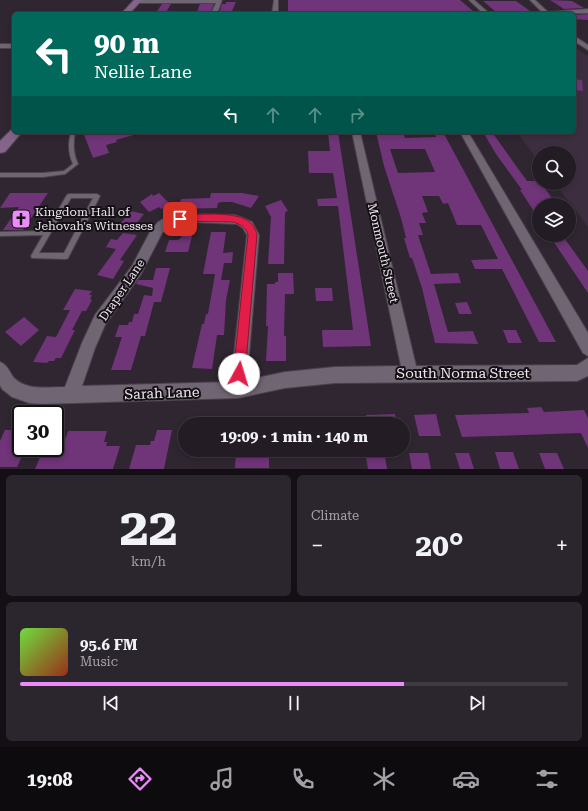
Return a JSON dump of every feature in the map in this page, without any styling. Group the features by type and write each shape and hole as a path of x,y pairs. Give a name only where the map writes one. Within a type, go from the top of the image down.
{"street":[{"path":"127,12 137,1 219,0 215,12"},
{"path":"275,12 276,0"},
{"path":"471,0 485,12"},
{"path":"532,0 545,12"},
{"path":"574,12 588,11"},
{"path":"576,41 588,42"},
{"path":"576,41 588,48"},
{"path":"0,46 12,46"},
{"path":"0,149 14,134"},
{"name":"Monmouth Street","path":"356,134 410,373"},
{"path":"465,134 588,348"},
{"name":"Draper Lane","path":"70,396 90,343 103,316 141,264 159,228 168,222 180,219 234,219 244,222 251,230 253,235 238,390"},
{"name":"South Norma Street","path":"335,375 410,373 577,373 588,366"},
{"name":"Sarah Lane","path":"0,370 8,383 18,391 29,395 70,396 238,390 285,380 335,375"}],"lane":[{"path":"0,175 43,175 65,172 76,164 71,155 72,134"},
{"path":"69,196 97,196 66,256 34,256 47,233 69,196"},
{"path":"0,234 47,233"}],"shaded area":[{"path":"576,48 588,56 588,227 576,211 576,198 566,198 560,190 576,190 576,146 532,146 532,152 518,134 576,134"}],"building":[{"path":"288,0 460,0 473,11 380,12 288,12"},
{"path":"550,0 572,1 584,8 564,9"},
{"path":"483,1 516,1 530,11 496,12"},
{"path":"226,2 236,2 232,11 220,12 222,4 226,4"},
{"path":"162,4 171,4 166,12 156,12"},
{"path":"200,4 214,4 211,12 197,12"},
{"path":"588,14 588,20 576,19 576,15"},
{"path":"576,79 582,80 583,91 576,90"},
{"path":"84,134 137,134 116,140 117,142 106,145 109,153 93,158"},
{"path":"328,134 338,134 371,346 323,347 322,330 353,330 338,206 318,206 317,199 337,198 333,173 309,173 308,151 330,151"},
{"path":"376,134 404,134 405,138 436,137 435,134 444,134 556,342 539,342 502,269 475,269 471,260 498,259 481,225 457,225 448,203 443,204 439,196 422,196 428,212 422,213 426,223 419,223 423,235 418,235 431,274 458,273 461,283 434,284 448,332 473,331 478,344 435,343 422,288 404,238 406,238 384,166","holes":["390,149 425,149 435,172 398,173"]},
{"path":"484,134 493,134 527,181 532,181 532,190 546,190 552,198 532,198 532,208 520,190 522,190 496,154"},
{"name":"Kingdom Hall of Jehovah's Witnesses","path":"10,193 48,193 23,230 3,230 19,207 0,208"},
{"path":"159,193 170,204 161,209 159,207 149,212 140,202 152,194 153,196"},
{"path":"211,193 242,193 259,196 251,208 232,202 222,202 218,203 217,208 178,209 181,199 210,198"},
{"path":"281,200 288,211 285,212 284,264 268,264 271,217 265,206"},
{"path":"131,211 144,214 133,228 120,224"},
{"path":"183,232 193,232 188,252 165,252 169,240 178,240 181,238"},
{"path":"211,232 226,232 223,253 233,252 232,263 224,263 221,280 230,280 226,300 224,335 217,335 212,369 192,368 202,324 204,324 206,314 208,314 215,274 203,274"},
{"path":"123,233 137,235 120,260 124,261 113,279 97,275 116,249 106,247 111,239 117,240"},
{"path":"554,242 567,242 588,271 588,293"},
{"path":"156,268 170,268 161,302 154,302 145,336 141,336 131,370 111,370 122,337 115,337 119,325 128,325 129,322 132,322 134,314 138,314 144,295 152,296 153,288 136,284 138,280 153,280"},
{"path":"278,273 293,273 294,294 285,294 284,336 286,336 286,361 266,361 268,326 266,326 267,284 275,284 275,282 278,282"},
{"path":"315,288 332,288 333,301 316,301"},
{"path":"75,289 92,291 89,295 92,295 90,299 92,300 86,311 82,311 72,330 75,330 61,358 56,358 54,361 49,361 47,363 33,362 47,336 56,337 70,310 63,310"},
{"path":"467,302 472,314 459,314 455,303"},
{"path":"24,317 39,330 21,346 5,332"},
{"path":"503,330 516,330 522,343 508,343"},
{"path":"541,407 544,412 584,410 588,418 588,448 581,433 462,437 455,415 529,413 527,408"},
{"path":"395,414 396,417 366,417 366,415"},
{"path":"436,414 441,436 419,436 414,415"},
{"path":"5,430 12,430 12,457 22,457 17,467 0,467 0,441"},
{"path":"157,430 172,430 164,469 129,469 136,445 150,445 151,441 154,441"},
{"path":"68,431 107,431 104,442 107,442 106,446 120,446 113,469 35,469 40,457 64,457 64,442"},
{"path":"495,452 513,452 519,469 500,469"},
{"path":"410,453 428,453 431,469 412,469"},
{"path":"455,453 469,453 474,469 460,469"},
{"path":"539,453 557,453 564,469 545,469"},
{"path":"236,457 269,457 269,468 235,468"},
{"path":"366,457 385,457 387,469 368,469"}],"place":[{"name":"Kingdom Hall of Jehovah's Witnesses","path":"21,219"}],"route":[{"path":"180,219 239,220 248,225 253,235 239,374"}]}
